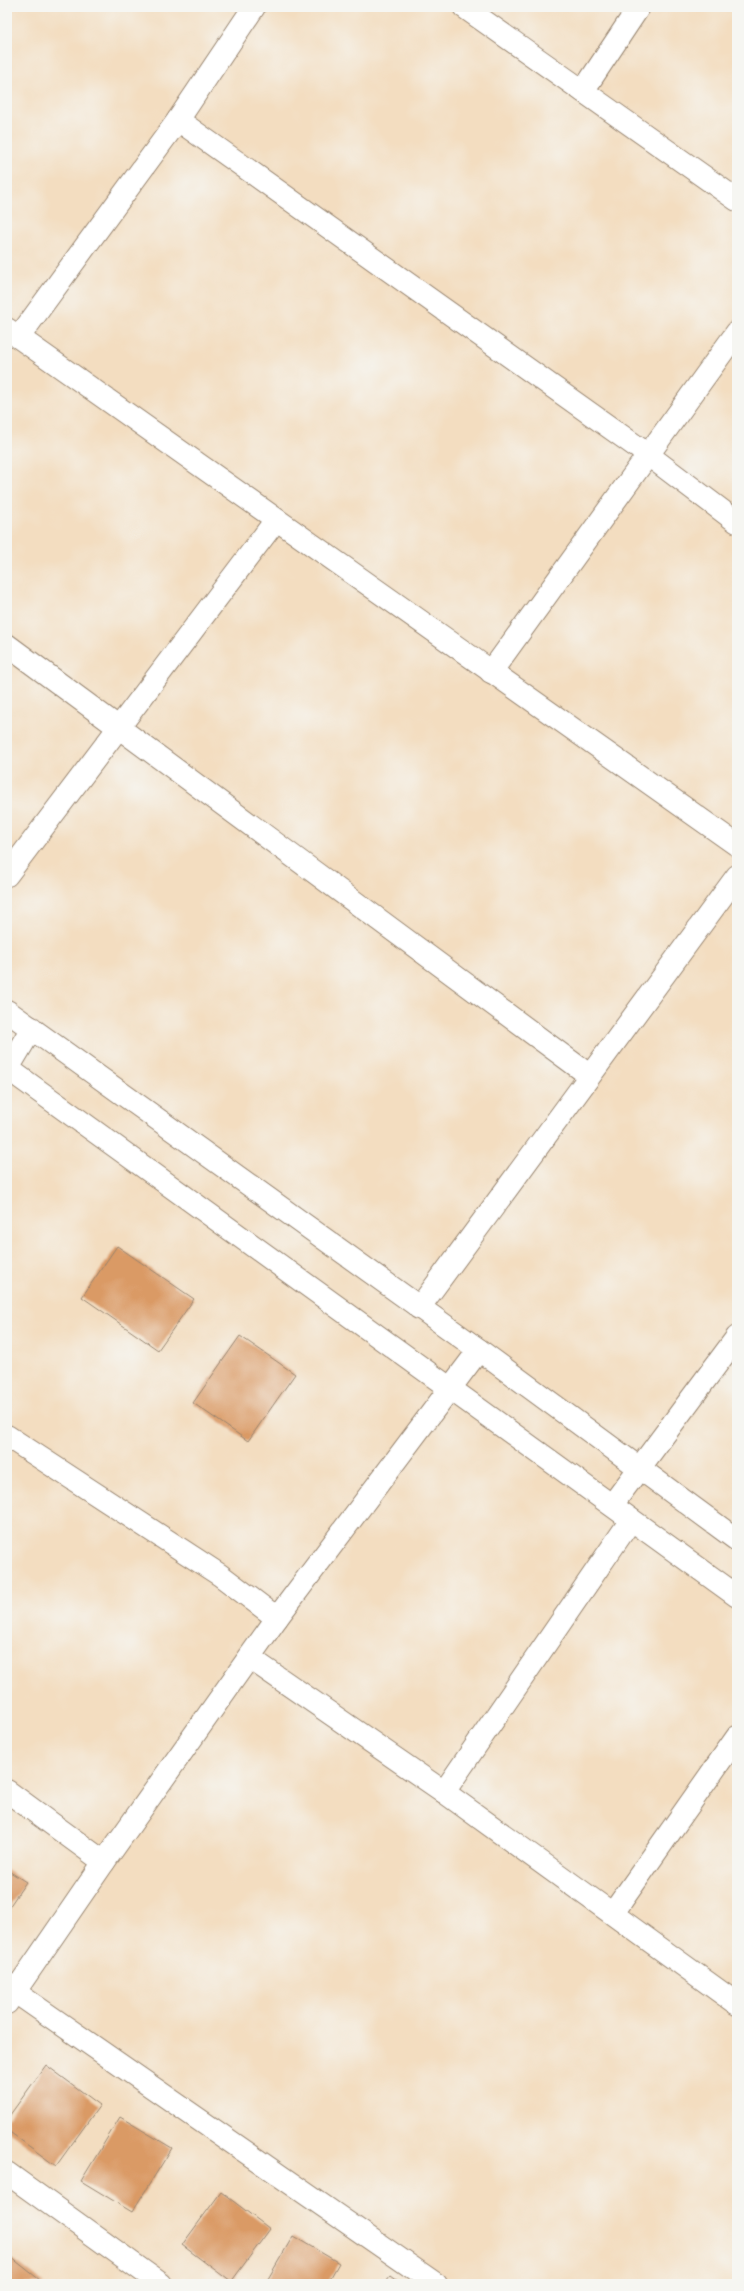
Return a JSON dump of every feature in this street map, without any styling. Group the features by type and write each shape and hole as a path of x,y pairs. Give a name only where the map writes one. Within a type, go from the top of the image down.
{"street":[{"path":"254,7 178,120 13,333 737,845"},
{"path":"464,7 737,200"},
{"path":"583,91 639,7"},
{"path":"178,120 647,454 737,522"},
{"path":"491,672 647,454 737,332"},
{"path":"7,875 276,520"},
{"path":"7,645 589,1074"},
{"path":"419,1308 589,1074 737,876"},
{"path":"7,1011 479,1350 737,1540"},
{"path":"32,1028 7,1069 737,1596"},
{"path":"612,1505 737,1337"},
{"path":"436,2284 11,1998 104,1862 277,1618 479,1350"},
{"path":"7,1436 220,1575 277,1618"},
{"path":"444,1792 631,1520"},
{"path":"250,1658 444,1792 737,2004"},
{"path":"613,1913 737,1737"},
{"path":"7,1791 104,1862"},
{"path":"7,2173 161,2284"}],"building":[{"path":"117,1246 194,1299 158,1350 82,1297"},
{"path":"240,1336 295,1374 248,1441 193,1403"},
{"path":"7,1870 26,1882 7,1910"},
{"path":"46,2065 100,2105 56,2166 7,2130 7,2119"},
{"path":"120,2117 172,2148 132,2212 81,2181"},
{"path":"221,2192 270,2229 231,2282 182,2245"},
{"path":"293,2236 339,2263 327,2284 265,2284"},
{"path":"7,2254 45,2284 7,2284"},
{"path":"391,2276 402,2284 384,2284"}]}
